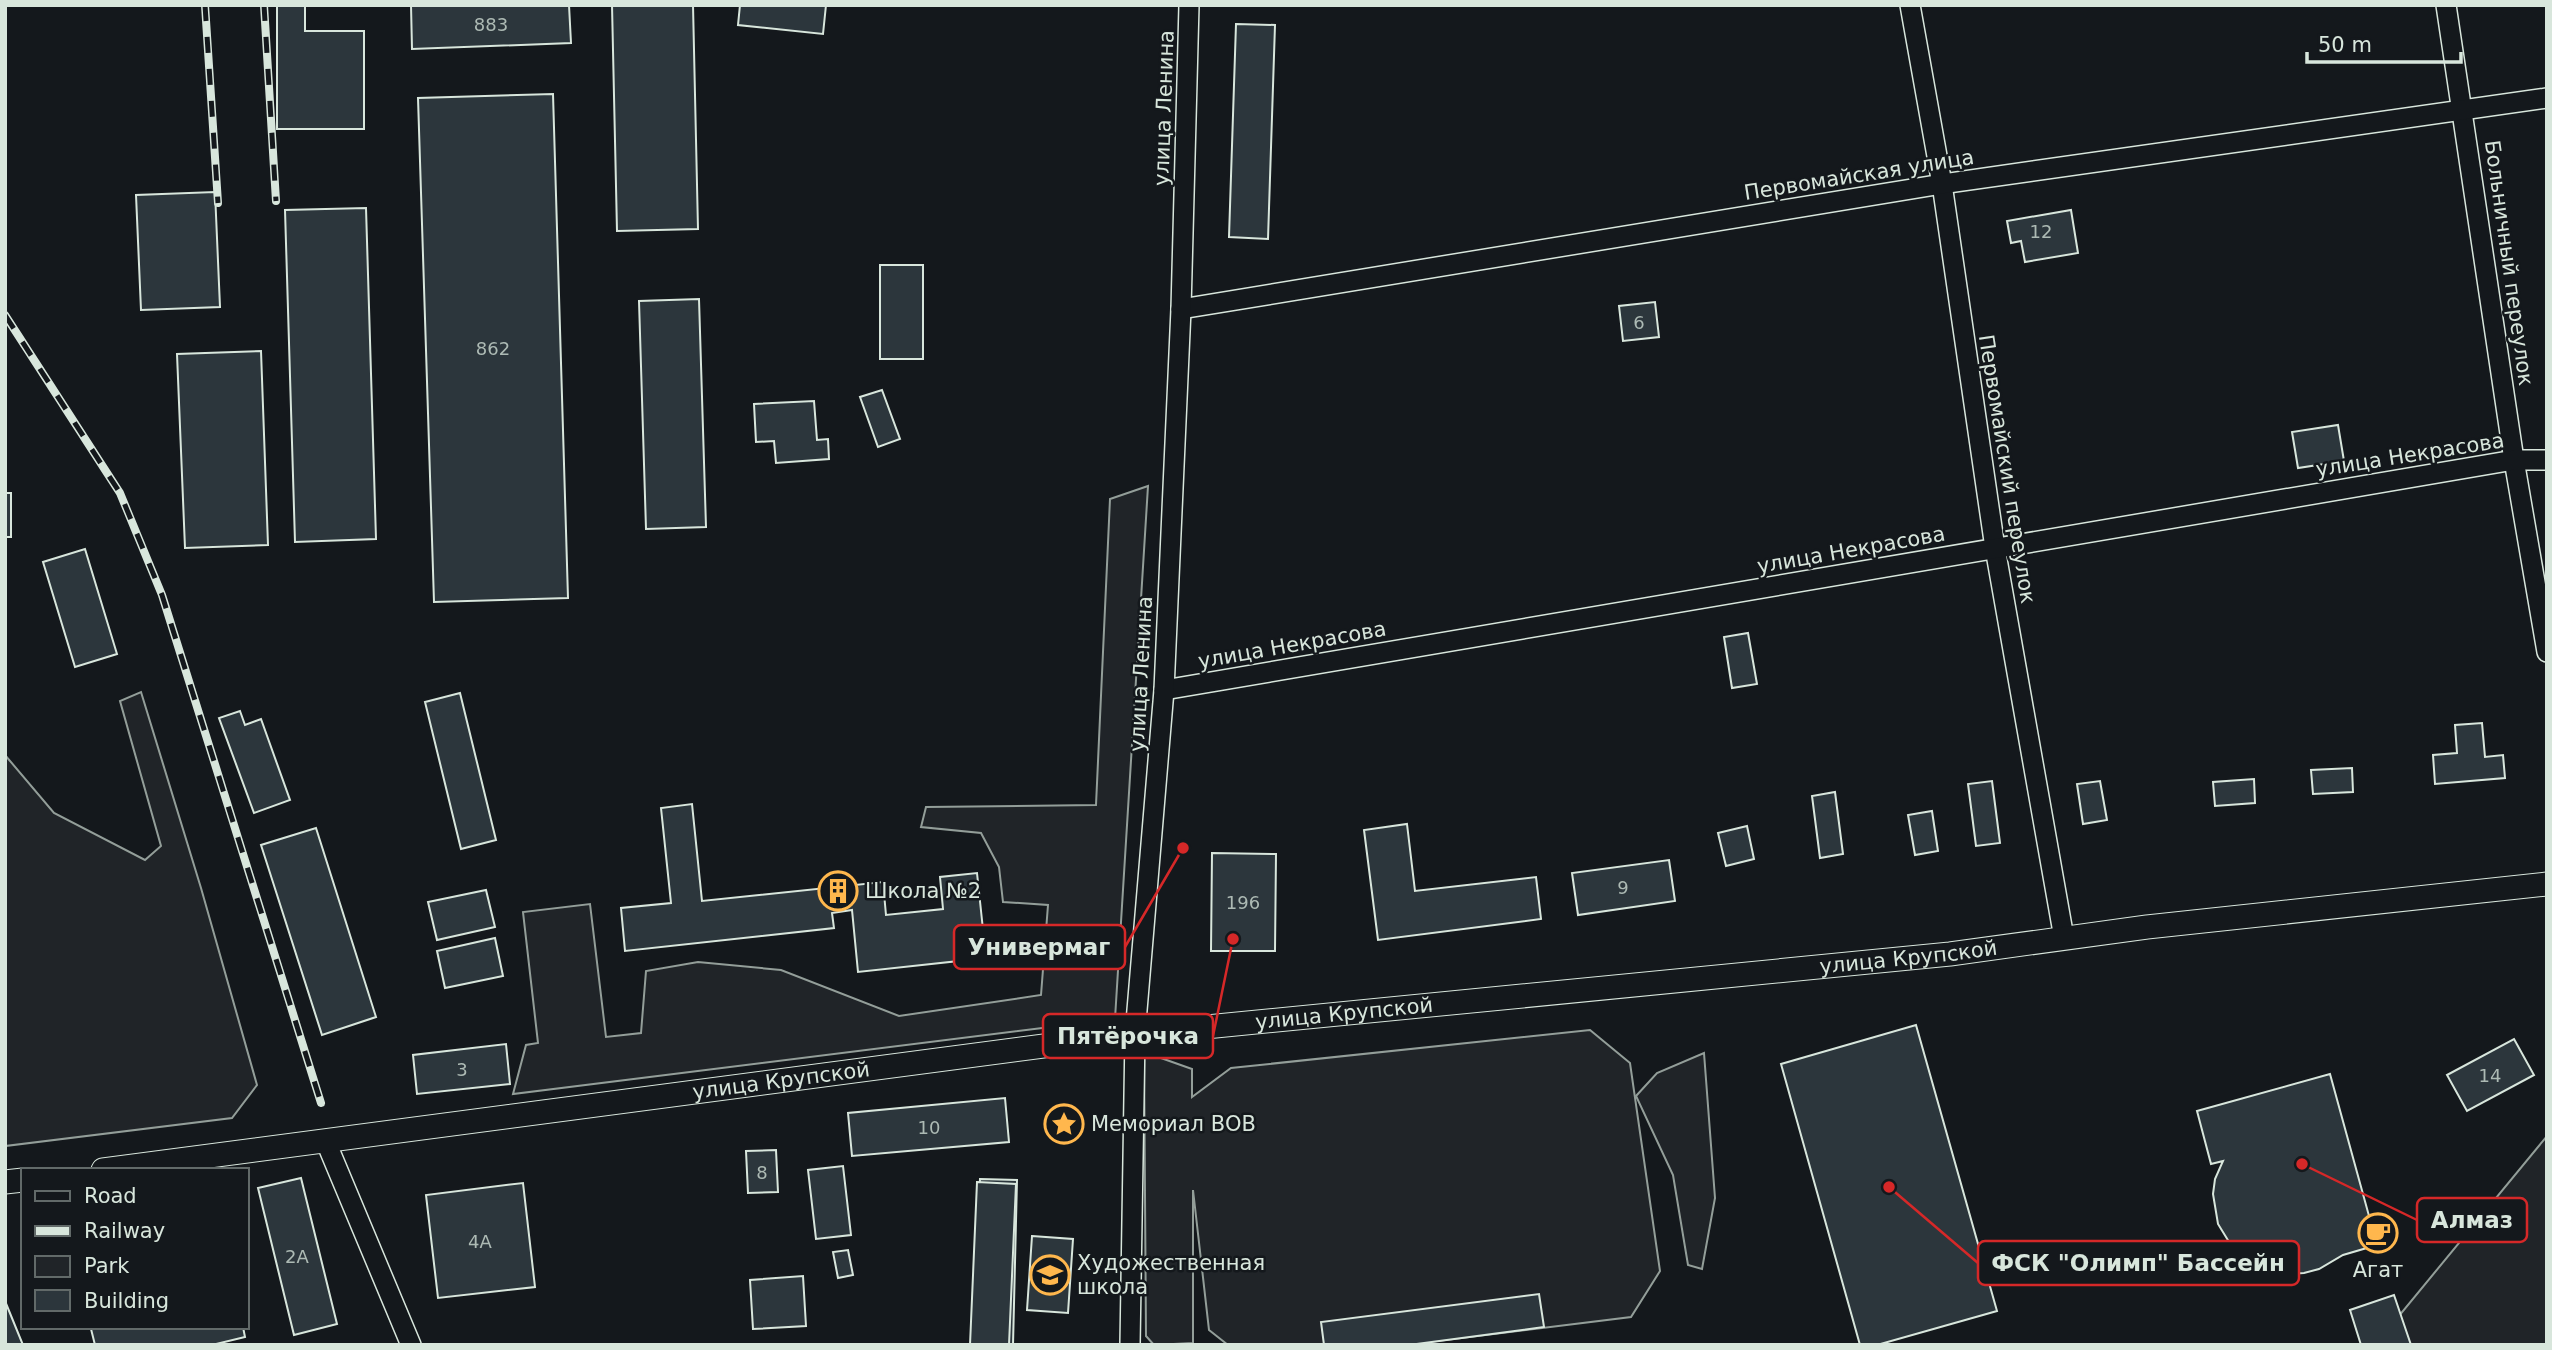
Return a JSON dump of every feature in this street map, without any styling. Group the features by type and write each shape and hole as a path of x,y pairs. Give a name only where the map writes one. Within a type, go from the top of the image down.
{"street":[{"name":"улица Ленина","path":"1130,1345 1135,1034 1164,690 1181,309 1189,5"},
{"name":"Первомайский переулок","path":"1910,5 1942,184 1995,548 2064,938"},
{"name":"Больничный переулок","path":"2446,5 2514,460 2547,652"},
{"name":"Первомайская улица","path":"1181,309 1942,184 2547,99"},
{"name":"улица Некрасова","path":"1164,690 2514,460 2547,460"},
{"name":"улица Крупской","path":"119,1168 1135,1034 1950,954 2147,927 2547,884"},
{"path":"326,1142 411,1345"}],"green space":[{"path":"1148,486 1115,1019 513,1094 526,1045 538,1043 523,912 590,904 606,1037 641,1033 646,971 698,962 781,970 899,1016 1041,995 1048,905 1003,902 999,867 981,833 921,827 926,807 1096,805 1110,499"},
{"path":"141,692 257,1085 232,1118 5,1146 5,755 54,813 145,860 161,846 120,701"},
{"path":"1590,1030 1630,1063 1660,1271 1631,1317 1405,1345 1228,1345 1209,1330 1193,1190 1193,1343 1154,1345 1146,1336 1144,1052 1192,1069 1192,1097 1231,1068"},
{"path":"1704,1053 1715,1198 1702,1269 1688,1265 1673,1175 1636,1096 1657,1073"},
{"path":"2547,1136 2547,1345 2375,1345"}],"building":[{"path":"277,5 305,5 305,31 364,31 364,129 277,129"},
{"path":"411,5 569,5 571,43 412,49"},
{"path":"612,5 693,5 698,229 617,231"},
{"path":"740,5 826,5 823,34 738,25"},
{"path":"1236,24 1275,25 1268,239 1229,237"},
{"path":"553,94 568,598 434,602 418,98"},
{"path":"215,192 220,307 141,310 136,195"},
{"path":"366,208 376,539 295,542 285,210"},
{"path":"2071,210 2078,253 2025,262 2021,241 2011,243 2007,221"},
{"path":"880,265 923,265 923,359 880,359"},
{"path":"699,299 706,527 646,529 639,301"},
{"path":"1655,302 1659,337 1623,341 1619,306"},
{"path":"261,351 268,545 185,548 177,354"},
{"path":"882,390 900,439 878,447 860,397"},
{"path":"814,401 817,440 828,439 829,459 776,463 774,441 756,442 754,404"},
{"path":"2338,425 2344,461 2298,468 2292,432"},
{"path":"5,493 11,493 11,537 5,537"},
{"path":"85,549 117,654 75,667 43,562"},
{"path":"1748,633 1757,684 1732,688 1724,637"},
{"path":"460,693 496,840 461,849 425,702"},
{"path":"240,711 245,725 261,719 290,800 254,813 219,718"},
{"path":"2482,723 2485,757 2503,755 2505,778 2435,784 2433,755 2457,753 2455,725"},
{"path":"2352,768 2353,792 2313,794 2311,770"},
{"path":"2254,779 2255,803 2215,806 2213,782"},
{"path":"1992,781 2000,843 1976,846 1968,784"},
{"path":"2100,781 2107,820 2083,824 2077,784"},
{"path":"1835,792 1843,854 1820,858 1812,796"},
{"name":"Школа №2","path":"692,804 702,901 883,882 886,915 943,909 940,877 977,873 986,958 858,972 852,910 832,913 834,928 625,951 621,908 671,903 661,808"},
{"path":"1932,811 1938,851 1915,855 1908,815"},
{"path":"1407,824 1415,891 1536,877 1541,919 1378,940 1364,830"},
{"path":"1747,826 1754,859 1726,866 1718,833"},
{"path":"316,828 376,1017 322,1035 261,845"},
{"path":"1212,853 1276,854 1275,951 1211,951"},
{"path":"1669,860 1675,901 1578,915 1572,873"},
{"path":"486,890 495,927 437,940 428,902"},
{"path":"495,938 503,976 445,988 437,951"},
{"path":"1916,1025 1997,1311 1877,1345 1860,1345 1781,1064"},
{"path":"2514,1039 2534,1075 2467,1111 2447,1075"},
{"path":"506,1044 510,1084 417,1094 413,1055"},
{"path":"2330,1074 2377,1245 2343,1255 2319,1269 2304,1273 2289,1274 2259,1268 2234,1250 2218,1224 2213,1194 2215,1179 2223,1161 2211,1164 2197,1111"},
{"path":"1005,1098 1009,1142 852,1156 848,1113"},
{"path":"776,1150 778,1192 748,1193 746,1151"},
{"path":"843,1166 851,1235 816,1239 808,1170"},
{"path":"301,1178 337,1324 294,1335 258,1188"},
{"path":"980,1179 1017,1180 1013,1345 971,1345"},
{"path":"977,1182 1016,1184 1009,1345 970,1345"},
{"path":"523,1183 535,1287 438,1298 426,1195"},
{"name":"Художественная школа","path":"1032,1236 1073,1239 1068,1313 1027,1310"},
{"path":"848,1250 853,1275 838,1278 833,1252"},
{"path":"803,1276 806,1326 753,1329 750,1280"},
{"path":"1539,1294 1544,1327 1409,1345 1324,1345 1321,1322"},
{"path":"2394,1295 2411,1345 2361,1345 2350,1310"},
{"path":"5,1301 23,1345 5,1345"},
{"path":"91,1329 243,1329 245,1337 212,1345 95,1345"}],"railway":[{"path":"205,5 218,203"},
{"path":"264,5 276,201"},
{"path":"5,315 120,493 162,595 321,1103"}],"place":[{"name":"Универмаг","path":"1183,848"},
{"name":"Школа №2","path":"838,891"},
{"name":"Пятёрочка","path":"1233,939"},
{"name":"Мемориал ВОВ","path":"1064,1124"},
{"name":"Алмаз","path":"2302,1164"},
{"name":"ФСК \"Олимп\" Бассейн","path":"1889,1187"},
{"name":"Агат","path":"2378,1233"},
{"name":"Художественная школа","path":"1050,1275"}]}
